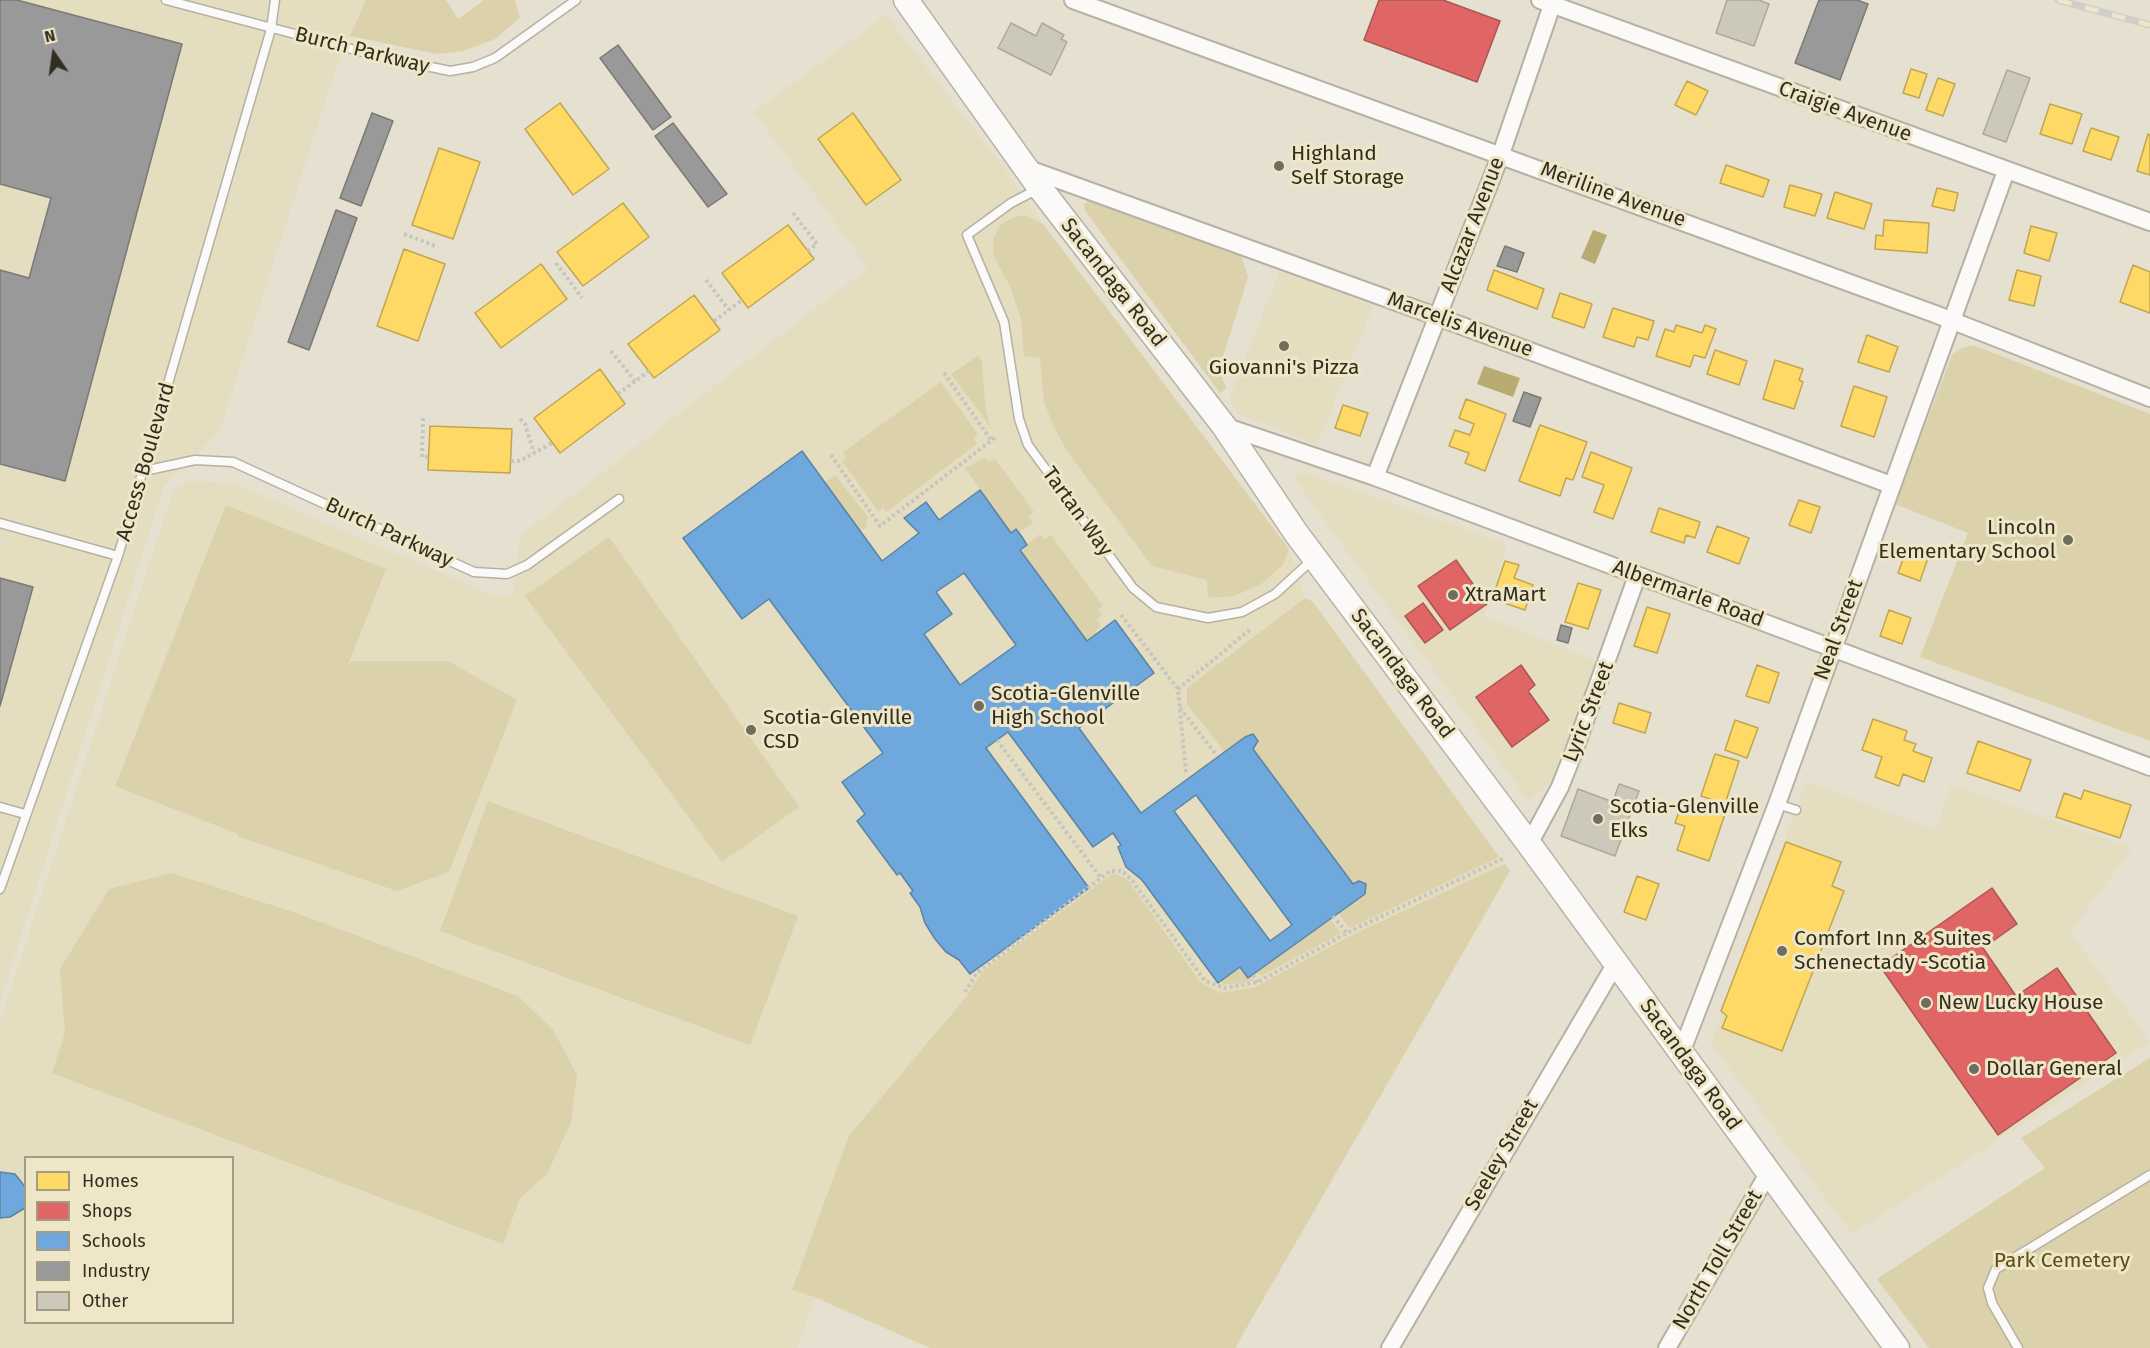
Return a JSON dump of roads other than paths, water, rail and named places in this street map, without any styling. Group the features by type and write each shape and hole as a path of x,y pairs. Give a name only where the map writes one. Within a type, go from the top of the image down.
{"main road":[{"name":"Sacandaga Road","path":"906,0 1040,188 1224,426 1314,557 1529,844 1897,1348"}],"street":[{"name":"Meriline Avenue","path":"1073,0 1501,154 1953,321 2150,398"},
{"name":"Alcazar Avenue","path":"1375,477 1501,154 1546,2"},
{"name":"Craigie Avenue","path":"1546,2 2150,222"},
{"name":"Marcelis Avenue","path":"1026,168 1892,485"},
{"name":"Neal Street","path":"1681,1053 1777,804 2006,171"},
{"name":"Albermarle Road","path":"1224,426 1375,477 2150,767"},
{"name":"Lyric Street","path":"1529,844 1569,765 1637,576"},
{"name":"Seeley Street","path":"1390,1348 1616,963"},
{"name":"North Toll Street","path":"1667,1348 1769,1172"}],"lane":[{"name":"Burch Parkway","path":"166,0 272,29 428,68 450,71 473,67 495,58 576,0"},
{"name":"Access Boulevard","path":"0,889 118,556 272,29 275,0"},
{"name":"Tartan Way","path":"1040,188 1011,203 967,234 1004,322 1019,419 1028,445 1133,588 1156,607 1184,615 1208,618 1242,612 1275,594 1314,557"},
{"name":"Burch Parkway","path":"144,471 195,460 232,462 474,572 507,574 527,565 619,499"},
{"path":"0,523 118,556"},
{"path":"1777,804 1796,810"},
{"path":"0,807 25,814"},
{"path":"2018,1348 1992,1303 1988,1288 1996,1269 2150,1175"}],"railway":[{"path":"2058,0 2150,25"}],"place":[{"name":"Highland Self Storage","path":"1279,166"},
{"name":"Giovanni's Pizza","path":"1284,346"},
{"name":"Lincoln Elementary School","path":"2068,540"},
{"name":"XtraMart","path":"1453,595"},
{"name":"Scotia-Glenville High School","path":"979,706"},
{"name":"Scotia-Glenville CSD","path":"751,730"},
{"name":"Scotia-Glenville Elks","path":"1598,819"},
{"name":"Comfort Inn & Suites Schenectady -Scotia","path":"1782,951"},
{"name":"New Lucky House","path":"1926,1003"},
{"name":"Dollar General","path":"1974,1069"}],"park label":[{"name":"Park Cemetery","path":"2062,1261"}]}
